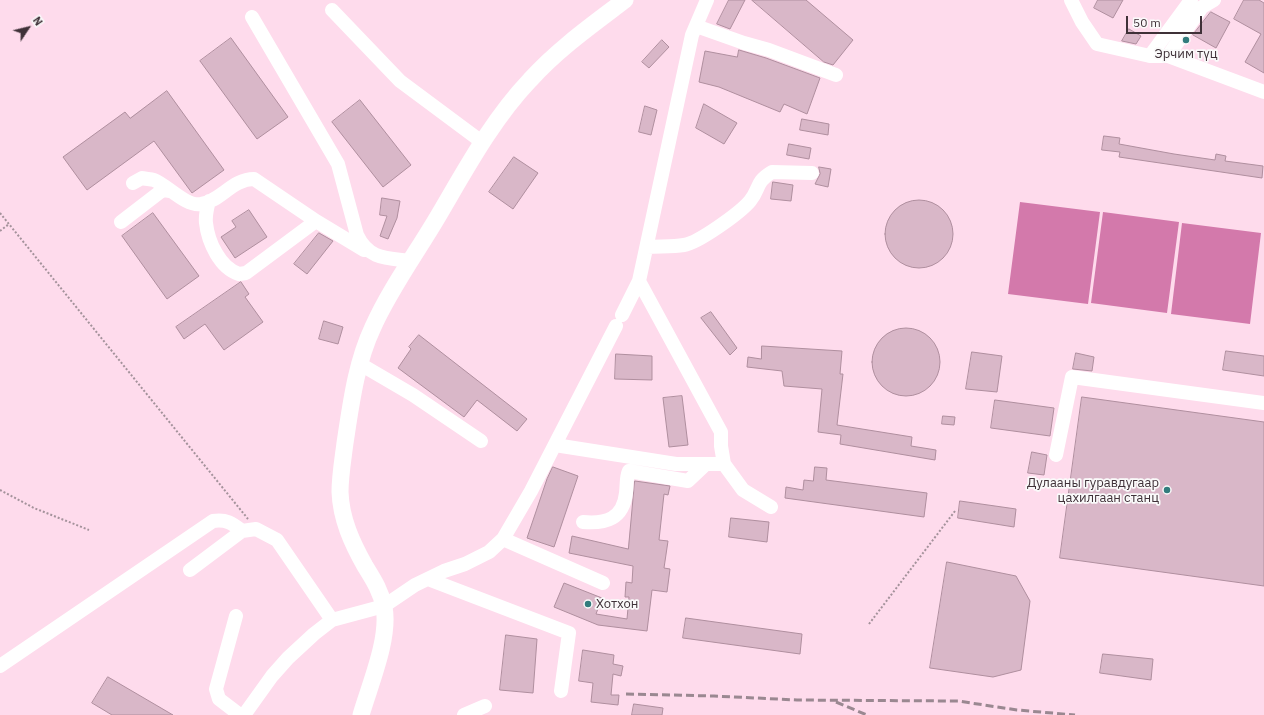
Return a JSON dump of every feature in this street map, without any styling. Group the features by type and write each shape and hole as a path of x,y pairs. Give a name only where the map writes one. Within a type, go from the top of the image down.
{"main road":[{"path":"361,715 382,643 385,624 384,606 379,590 349,536 342,510 340,492 350,408 360,364 373,325 482,142 515,96 543,66 625,0"}],"street":[{"path":"244,715 264,686 283,664 314,634 332,620 384,606 415,585 489,552 504,539 555,445 639,281 690,43 708,0"},
{"path":"1072,0 1082,22 1097,44 1150,56 1168,56 1264,92"},
{"path":"1150,56 1192,0"},
{"path":"1168,56 1202,7 1214,0"},
{"path":"332,10 400,81 482,142"},
{"path":"252,17 338,164 356,235 368,252"},
{"path":"696,26 769,50 836,75"},
{"path":"647,247 685,245 709,232 736,215 751,199 758,183 772,172 812,173"},
{"path":"133,183 142,178 155,181 191,203 200,205 237,183 246,179 254,179 316,221 368,252 387,258 411,261"},
{"path":"121,222 160,192 164,190 170,191"},
{"path":"209,201 206,213 206,223 210,241 224,266 232,272 239,274 246,273 316,221"},
{"path":"639,281 721,432 721,446 724,464 743,490 771,507"},
{"path":"360,364 413,395 481,441"},
{"path":"1056,455 1072,377 1264,403"},
{"path":"555,445 676,464 724,464"},
{"path":"583,522 598,524 614,517 623,504 629,471 688,480 706,464"},
{"path":"0,666 213,521 223,520 277,540 332,620"},
{"path":"190,570 249,530"},
{"path":"504,539 603,583"},
{"path":"428,579 569,633 570,635 561,691"},
{"path":"236,616 216,689 219,699 240,715"},
{"path":"464,715 485,706"}],"path":[{"path":"0,213 249,530"},
{"path":"0,231 9,224"},
{"path":"0,490 34,508 89,530"},
{"path":"869,624 955,511"}],"shaded area":[{"path":"0,0 1264,0 1264,715 0,715"},
{"path":"1020,202 1100,212 1088,304 1008,294"},
{"path":"1103,212 1179,222 1167,313 1091,303"},
{"path":"1182,223 1261,233 1250,324 1171,314"}],"building":[{"path":"729,0 745,0 730,29 717,24"},
{"path":"752,0 806,0 853,40 833,65 824,62"},
{"path":"1098,0 1123,0 1113,18 1094,8"},
{"path":"1244,0 1259,0 1264,3 1264,73 1245,62 1261,34 1234,19"},
{"path":"1211,12 1230,22 1216,48 1193,35"},
{"path":"1129,29 1141,36 1136,44 1122,41"},
{"path":"231,38 288,117 257,139 200,61"},
{"path":"662,40 669,47 649,68 642,62"},
{"path":"739,50 766,58 820,78 807,114 784,104 780,112 719,87 699,82 705,51 737,57"},
{"path":"167,91 224,170 192,193 154,141 87,190 63,157 125,112 130,118"},
{"path":"360,100 411,165 383,187 332,122"},
{"path":"704,104 737,123 724,144 696,128"},
{"path":"645,106 657,110 651,135 639,132"},
{"path":"802,119 829,124 828,135 800,130"},
{"path":"1104,136 1120,138 1119,144 1174,154 1215,160 1216,154 1226,156 1225,161 1263,166 1262,178 1119,157 1120,152 1102,150"},
{"path":"789,144 811,148 809,159 787,155"},
{"path":"514,157 538,173 513,209 489,192"},
{"path":"819,167 831,169 828,187 815,184 820,174"},
{"path":"773,182 793,185 791,201 771,199"},
{"path":"382,198 400,201 397,218 388,239 380,236 387,216 380,215"},
{"path":"912,200 926,200 938,205 948,215 953,227 953,241 948,253 938,263 926,268 912,268 900,263 890,253 885,241 885,227 890,215 900,205"},
{"path":"249,210 267,237 235,258 221,237 236,227 232,221"},
{"path":"153,213 199,276 167,299 122,236"},
{"path":"319,233 333,241 307,274 294,264"},
{"path":"241,282 249,294 245,297 263,322 224,350 205,324 184,339 176,327"},
{"path":"711,312 737,348 730,355 701,318"},
{"path":"324,321 343,327 338,344 319,339"},
{"path":"899,328 913,328 925,333 935,343 940,355 940,369 935,381 925,391 913,396 899,396 887,391 877,381 872,369 872,355 877,343 887,333"},
{"path":"419,335 527,419 517,431 477,400 464,417 398,368 411,349 409,347"},
{"path":"762,346 842,351 840,374 843,374 837,425 912,437 911,446 936,450 935,460 840,444 841,435 818,432 822,389 784,386 782,371 747,367 748,357 761,359"},
{"path":"1226,351 1264,356 1264,376 1223,370"},
{"path":"972,352 1002,356 997,392 966,389"},
{"path":"1076,353 1094,357 1092,371 1073,369"},
{"path":"616,354 652,356 652,380 615,379"},
{"path":"682,396 688,445 669,447 663,398"},
{"name":"Дулааны гуравдугаар цахилгаан станц","path":"1082,397 1264,422 1264,586 1060,558"},
{"path":"995,400 1054,408 1050,436 991,428"},
{"path":"943,416 955,417 954,425 942,424"},
{"path":"1032,452 1047,455 1044,475 1028,473"},
{"path":"553,467 578,476 554,547 527,538 547,479"},
{"path":"815,467 827,468 826,480 927,493 924,517 785,498 786,487 803,490 804,480 813,481"},
{"path":"635,481 670,486 668,495 664,494 659,540 668,541 664,568 670,569 667,592 652,590 647,631 598,625 554,607 564,583 602,598 596,614 627,619 629,597 625,597 626,582 632,583 633,566 569,553 572,536 628,549"},
{"path":"960,501 1016,509 1014,527 958,518"},
{"path":"731,518 769,522 767,542 729,537"},
{"path":"947,562 1016,576 1030,601 1021,670 993,677 930,668"},
{"path":"686,618 802,634 800,654 683,638"},
{"path":"506,635 537,639 533,693 500,690"},
{"path":"583,650 614,655 613,664 623,666 621,676 613,674 611,695 619,695 618,705 591,702 593,683 579,681"},
{"path":"1103,654 1153,659 1151,680 1100,673"},
{"path":"108,677 173,715 112,715 92,703"},
{"path":"634,704 663,708 662,715 632,715"}],"railway":[{"path":"626,694 797,700 958,701 1017,710 1075,715"},
{"path":"836,702 867,715"}],"place":[{"name":"Эрчим түц","path":"1186,40"},
{"name":"Дулааны гуравдугаар цахилгаан станц","path":"1167,490"},
{"name":"Хотхон","path":"588,604"}]}
